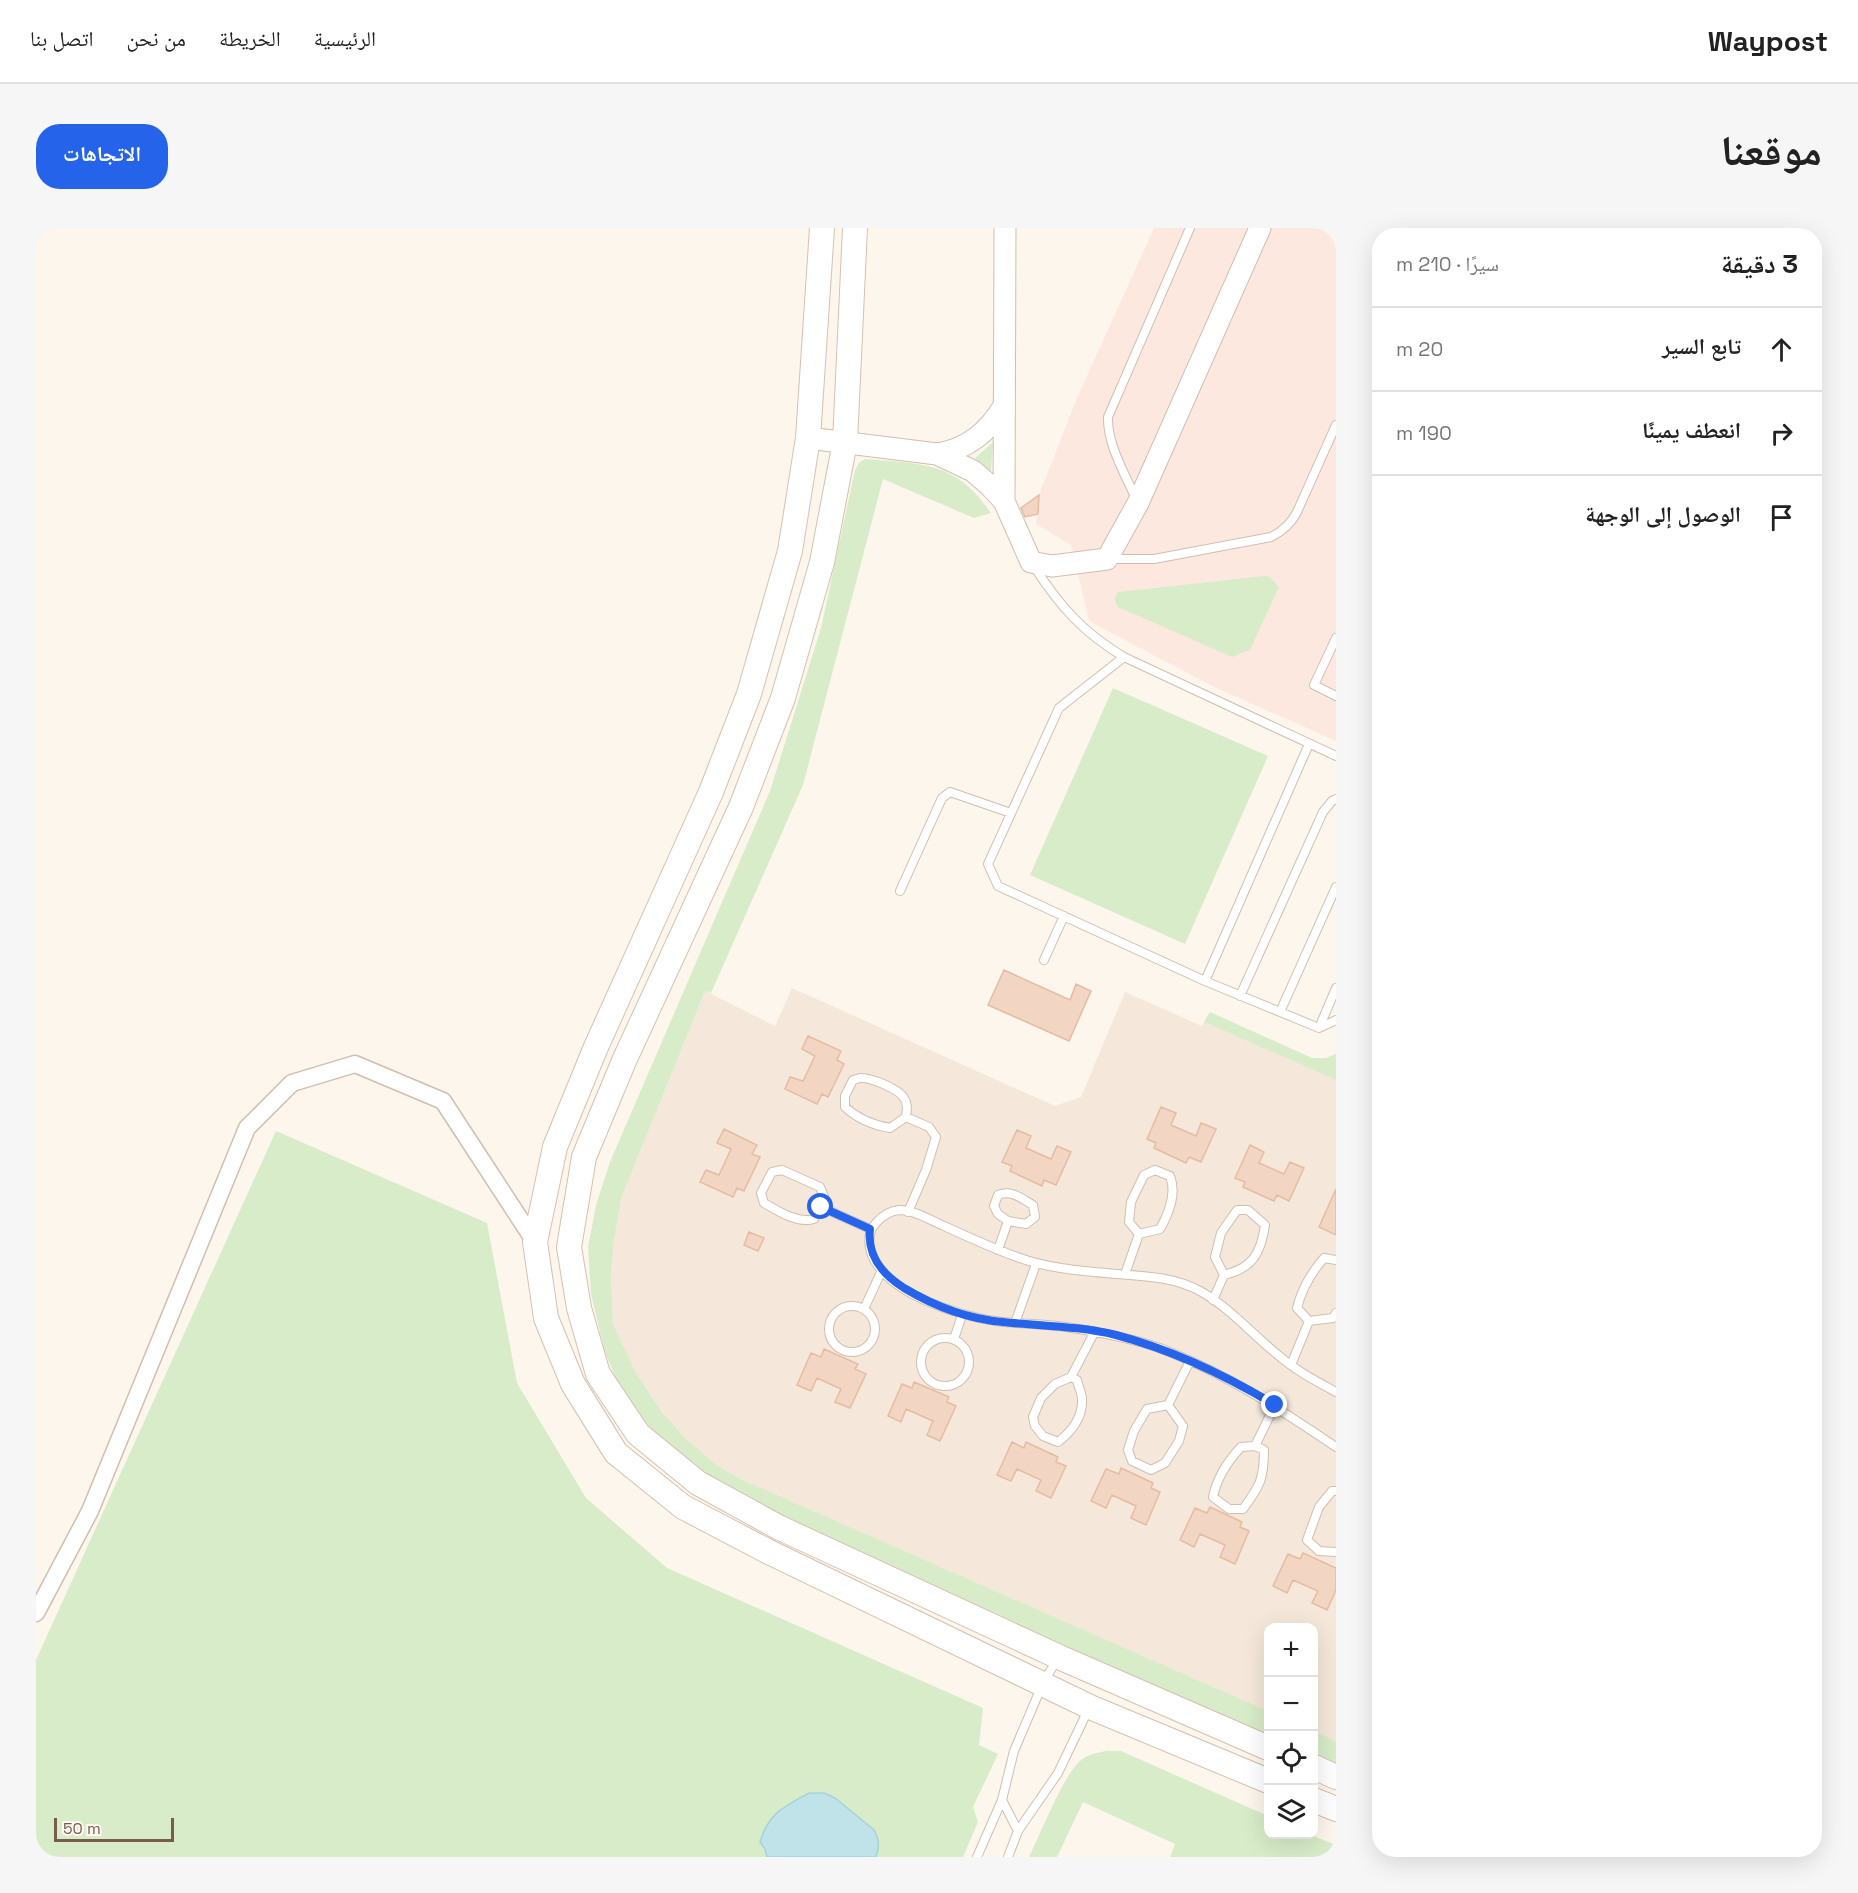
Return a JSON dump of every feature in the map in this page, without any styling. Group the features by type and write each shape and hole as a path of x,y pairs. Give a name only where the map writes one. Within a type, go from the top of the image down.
{"main road":[{"path":"822,228 808,438 790,551 749,694 711,792 596,1047 555,1147 535,1242 546,1318 573,1384 616,1453 683,1507 767,1551 1090,1707 1264,1779"},
{"path":"855,228 846,442 822,562 783,698 741,807 624,1061 584,1157 569,1247 579,1308 598,1374 638,1434 698,1483 778,1527 1059,1657 1264,1746"},
{"path":"1318,1769 1336,1777"},
{"path":"1318,1802 1336,1809"}],"street":[{"path":"1004,501 1005,228"},
{"path":"937,454 973,471 1004,501 1031,562 1052,566 1107,559 1137,503 1260,228"},
{"path":"808,438 937,454 954,451 978,438 1004,406"},
{"path":"36,1613 90,1511 247,1128 292,1083 355,1064 442,1101 535,1242"}],"lane":[{"path":"1137,503 1117,455 1107,417 1190,228"},
{"path":"1107,559 1154,559 1278,534 1298,512 1336,426"},
{"path":"1031,562 1055,599 1070,616 1104,645 1124,657 1336,756"},
{"path":"1336,638 1314,686 1336,696"},
{"path":"1124,657 1059,708 988,864 998,886 1204,981 1319,1028 1336,1020"},
{"path":"1204,981 1309,744"},
{"path":"900,891 942,798 950,792 1011,813"},
{"path":"1240,996 1323,812 1336,799"},
{"path":"1280,1012 1336,887"},
{"path":"1044,960 1064,916"},
{"path":"1319,1028 1336,988"},
{"path":"867,1077 900,1093 906,1099 906,1117 890,1128 856,1117 845,1107 845,1096 853,1080 867,1077"},
{"path":"906,1117 929,1127 936,1137 926,1170 908,1212"},
{"path":"782,1170 820,1187 825,1199 821,1207 814,1220 807,1221 778,1211 764,1203 761,1193 772,1172 782,1170"},
{"path":"1155,1170 1170,1176 1174,1186 1168,1214 1160,1229 1138,1234 1129,1222 1130,1212 1131,1203 1144,1175 1155,1170"},
{"path":"1005,1192 1033,1205 1035,1217 1026,1224 1008,1221 998,1214 994,1206 998,1195 1005,1192"},
{"path":"821,1207 870,1229"},
{"path":"1336,1392 1291,1365 1199,1290 1179,1282 1036,1264 915,1214 898,1210 884,1215 870,1229 872,1254 882,1270 892,1280 911,1292 962,1314 1015,1323 1095,1331 1162,1349 1232,1380 1275,1405 1336,1447"},
{"path":"1238,1210 1248,1210 1265,1225 1263,1242 1254,1260 1237,1272 1224,1275 1215,1257 1221,1233 1238,1210"},
{"path":"998,1250 1008,1221"},
{"path":"1125,1274 1138,1234"},
{"path":"1309,1321 1298,1308 1300,1293 1311,1273 1324,1258 1336,1260"},
{"path":"1015,1323 1036,1264"},
{"path":"864,1309 882,1270"},
{"path":"1213,1300 1224,1275"},
{"path":"857,1306 864,1309 874,1321 875,1336 871,1344 858,1352 843,1351 831,1340 829,1333 831,1318 842,1308 857,1306"},
{"path":"1309,1321 1333,1318 1336,1313"},
{"path":"954,1339 962,1314"},
{"path":"1291,1365 1309,1321"},
{"path":"1071,1377 1077,1380 1083,1399 1079,1417 1070,1432 1058,1442 1043,1436 1035,1425 1034,1417 1041,1398 1054,1384 1071,1377 1095,1331"},
{"path":"938,1338 954,1339 966,1348 970,1364 968,1372 957,1383 950,1386 934,1383 923,1372 921,1356 930,1342 938,1338"},
{"path":"1168,1405 1190,1361"},
{"path":"1168,1405 1183,1426 1179,1441 1165,1462 1151,1470 1132,1461 1128,1450 1134,1431 1146,1409 1168,1405"},
{"path":"1255,1446 1275,1405"},
{"path":"1255,1446 1264,1450 1264,1469 1259,1487 1243,1509 1229,1509 1214,1497 1215,1486 1227,1462 1241,1447 1255,1446"},
{"path":"1336,1491 1332,1491 1320,1507 1307,1540 1318,1551 1336,1552"},
{"path":"977,1857 1002,1800 1014,1751 1043,1683 1059,1657"},
{"path":"1008,1857 1018,1830 1058,1773 1090,1707"},
{"path":"1002,1800 1018,1830"}],"shaded area":[{"path":"1154,228 1336,228 1336,741 1214,687 1089,621 1071,545 1036,524 1039,495 1077,398"},
{"path":"792,988 1055,1106 1081,1097 1125,992 1202,1026 1204,1022 1336,1080 1336,1741 1318,1733 1318,1623 1264,1623 1264,1709 741,1479 718,1466 687,1440 661,1411 635,1371 613,1324 611,1274 621,1199 705,991 775,1026"}],"green space":[{"path":"993,442 991,471 991,472 975,458"},
{"path":"865,459 904,462 936,468 965,483 991,513 974,518 883,479 803,785 711,993 705,991 621,1199 611,1274 613,1324 635,1371 661,1411 687,1440 718,1466 741,1479 1264,1709 1264,1736 809,1535 702,1479 645,1427 620,1390 604,1349 591,1294 588,1247 596,1205 610,1162 770,791 821,628 855,470"},
{"path":"1270,577 1279,587 1250,650 1232,657 1118,607 1115,601 1118,592"},
{"path":"1113,688 1268,756 1185,944 1030,875"},
{"path":"1210,1012 1312,1058 1326,1058 1336,1054 1336,1080 1204,1022"},
{"path":"276,1131 487,1223 517,1383 586,1498 667,1568 983,1708 979,1745 998,1754 973,1807 978,1822 963,1857 36,1857 36,1660"},
{"path":"1318,1733 1336,1741 1336,1767 1318,1759"},
{"path":"1121,1751 1264,1814 1264,1839 1318,1838 1336,1845 1336,1857 1170,1857 1175,1844 1083,1802 1057,1857 1029,1857 1066,1779 1080,1761 1092,1754"}],"water":[{"path":"809,1793 824,1793 835,1798 874,1830 878,1844 876,1857 767,1857 760,1842 768,1824 792,1802"}],"building":[{"path":"1039,495 1038,514 1025,517 1021,508"},
{"path":"1004,970 1070,1000 1076,984 1091,991 1069,1041 988,1005"},
{"path":"808,1036 841,1051 837,1060 844,1064 828,1097 822,1094 817,1104 785,1089 790,1077 803,1081 815,1056 802,1049"},
{"path":"1161,1107 1176,1113 1171,1125 1196,1136 1201,1123 1216,1129 1201,1162 1189,1157 1186,1163 1154,1148 1156,1143 1147,1139"},
{"path":"724,1129 757,1145 752,1154 760,1157 744,1191 737,1188 733,1197 700,1182 706,1170 719,1175 731,1149 717,1143"},
{"path":"1017,1130 1031,1136 1026,1148 1051,1159 1057,1146 1071,1152 1056,1185 1044,1180 1042,1186 1010,1171 1012,1166 1002,1162"},
{"path":"1250,1145 1264,1152 1259,1163 1284,1174 1290,1162 1304,1168 1289,1201 1277,1195 1274,1201 1243,1187 1245,1182 1235,1178"},
{"path":"1336,1189 1336,1235 1319,1227"},
{"path":"749,1232 764,1238 758,1251 744,1245"},
{"path":"824,1349 858,1364 855,1369 866,1374 850,1408 835,1402 841,1389 817,1378 811,1391 797,1385 811,1353 821,1357"},
{"path":"914,1382 949,1397 947,1402 956,1406 940,1441 927,1435 933,1421 906,1409 901,1422 888,1416 902,1384 912,1388"},
{"path":"1012,1442 1024,1448 1026,1442 1058,1457 1056,1462 1066,1466 1051,1498 1036,1491 1041,1480 1017,1469 1011,1481 997,1475"},
{"path":"1121,1468 1153,1483 1151,1488 1160,1492 1146,1525 1131,1518 1136,1506 1112,1495 1106,1508 1091,1501 1106,1469 1119,1474"},
{"path":"1210,1507 1242,1522 1240,1527 1249,1531 1235,1564 1220,1557 1225,1545 1200,1534 1194,1547 1180,1540 1195,1508 1207,1513"},
{"path":"1303,1553 1336,1568 1336,1590 1327,1610 1312,1603 1318,1591 1293,1580 1287,1593 1273,1586 1288,1554 1300,1559"}],"route":[{"path":"821,1207 870,1229 872,1254 882,1270 892,1280 935,1304 962,1314 1001,1322 1063,1326 1115,1335 1162,1349 1211,1369 1275,1405"}]}
